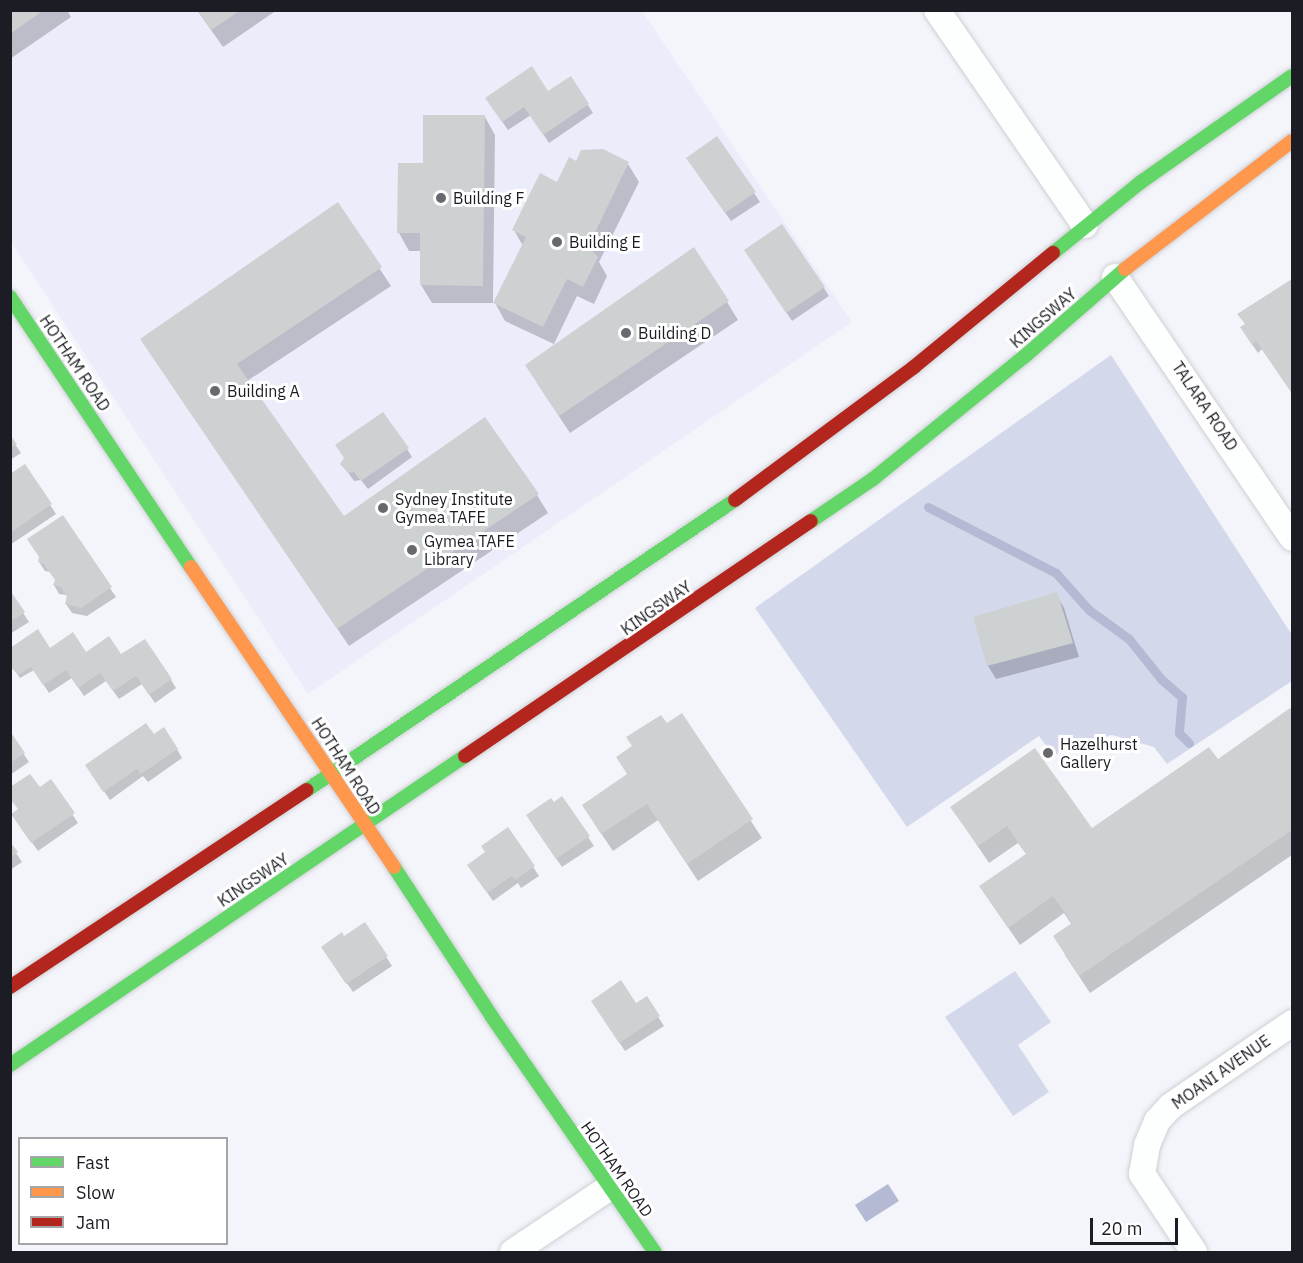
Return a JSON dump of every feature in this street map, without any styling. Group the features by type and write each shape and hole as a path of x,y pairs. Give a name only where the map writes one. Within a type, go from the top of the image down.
{"main road":[{"path":"10,987 331,771 513,652 836,428 923,360 1085,225 1141,182 1293,75"},
{"name":"KINGSWAY","path":"10,1065 873,479 1008,371 1187,218 1293,141"},
{"name":"HOTHAM ROAD","path":"10,297 257,666 331,771 492,1017 655,1252"}],"street":[{"path":"937,10 1085,225"},
{"name":"TALARA ROAD","path":"1115,278 1293,537"},
{"name":"MOANI AVENUE","path":"1194,1252 1142,1174 1147,1145 1157,1121 1171,1106 1293,1023"},
{"path":"513,1252 610,1187"}],"shaded area":[{"name":"Sydney Institute Gymea TAFE","path":"10,11 642,11 852,322 308,694 11,242"},
{"path":"1111,355 1292,635 1292,681 1167,764 1154,747 1112,735 1070,745 1054,756 1039,736 907,827 755,608"},
{"path":"1015,971 1051,1022 1018,1045 1049,1092 1013,1116 945,1017"},
{"path":"888,1184 899,1201 866,1222 855,1205"}],"building":[{"path":"10,10 44,10 10,34"},
{"path":"198,10 241,10 211,30"},
{"path":"532,66 548,91 571,76 589,104 543,135 524,107 502,122 485,98"},
{"name":"Building F","path":"423,115 485,115 483,286 420,285 420,233 397,233 398,163 423,163"},
{"path":"717,136 756,192 725,213 686,158"},
{"name":"Building E","path":"603,149 629,162 588,247 598,257 583,287 567,279 543,327 493,303 526,237 512,230 540,173 557,182 569,157 576,161 581,150"},
{"name":"Building A","path":"338,202 382,267 237,364 344,516 485,417 539,494 337,629 140,339"},
{"path":"782,224 825,287 786,313 744,250"},
{"name":"Building D","path":"694,247 729,301 559,416 525,365"},
{"path":"1292,279 1291,392 1256,341 1252,345 1240,327 1245,324 1237,314"},
{"path":"383,412 409,448 361,481 354,472 348,473 340,464 344,458 335,445"},
{"path":"10,435 17,444 10,448"},
{"path":"25,464 52,504 10,533 10,474"},
{"path":"63,515 112,587 81,608 65,604 67,597 61,587 53,585 55,580 44,564 38,562 39,557 27,539"},
{"path":"10,590 25,612 10,622"},
{"path":"1057,592 1073,643 987,666 973,617"},
{"path":"38,629 50,648 73,632 86,652 109,636 121,654 145,639 172,679 149,695 136,676 113,691 100,673 78,688 66,670 43,685 31,667 18,675 10,666 10,648"},
{"path":"1290,708 1292,712 1292,830 1079,976 1053,936 1072,923 1053,896 1008,928 979,886 1026,854 1007,826 978,846 950,807 1035,748 1092,828 1209,747 1218,759"},
{"path":"682,713 753,819 687,864 647,804 601,834 582,805 627,774 616,757 632,746 626,737 661,715 667,723"},
{"path":"146,723 154,734 164,727 178,749 141,774 137,769 103,792 85,765"},
{"path":"10,731 25,753 10,763"},
{"path":"30,774 40,787 51,779 75,813 31,843 11,814 18,809 10,799 10,787"},
{"path":"562,796 590,836 556,859 526,815 551,798 554,802"},
{"path":"508,827 535,866 515,880 512,876 487,893 467,865 485,852 481,846"},
{"path":"10,842 18,852 10,858"},
{"path":"365,922 388,956 346,984 321,947 342,932 344,936"},
{"path":"621,980 636,1003 647,996 660,1016 619,1043 591,1001"}],"waterway":[{"path":"928,507 1056,573 1089,610 1129,639 1161,679 1182,697 1179,733 1189,743"}],"traffic: fast":[{"path":"1053,253 1141,182 1292,76"},
{"path":"811,521 873,479 1025,356 1125,269"},
{"path":"10,297 191,567"},
{"path":"307,790 735,500"},
{"path":"10,1065 465,756"},
{"path":"394,867 492,1017 655,1252"}],"traffic: slow":[{"path":"1125,269 1292,141"},
{"path":"191,567 394,867"}],"traffic: jam":[{"path":"735,500 914,367 1053,253"},
{"path":"465,756 811,521"},
{"path":"10,987 307,790"}],"place":[{"name":"Building F","path":"441,198"},
{"name":"Building E","path":"557,242"},
{"name":"Building D","path":"626,333"},
{"name":"Building A","path":"215,391"},
{"name":"Sydney Institute Gymea TAFE","path":"383,508"},
{"name":"Gymea TAFE Library","path":"412,550"},
{"name":"Hazelhurst Gallery","path":"1048,753"}]}
